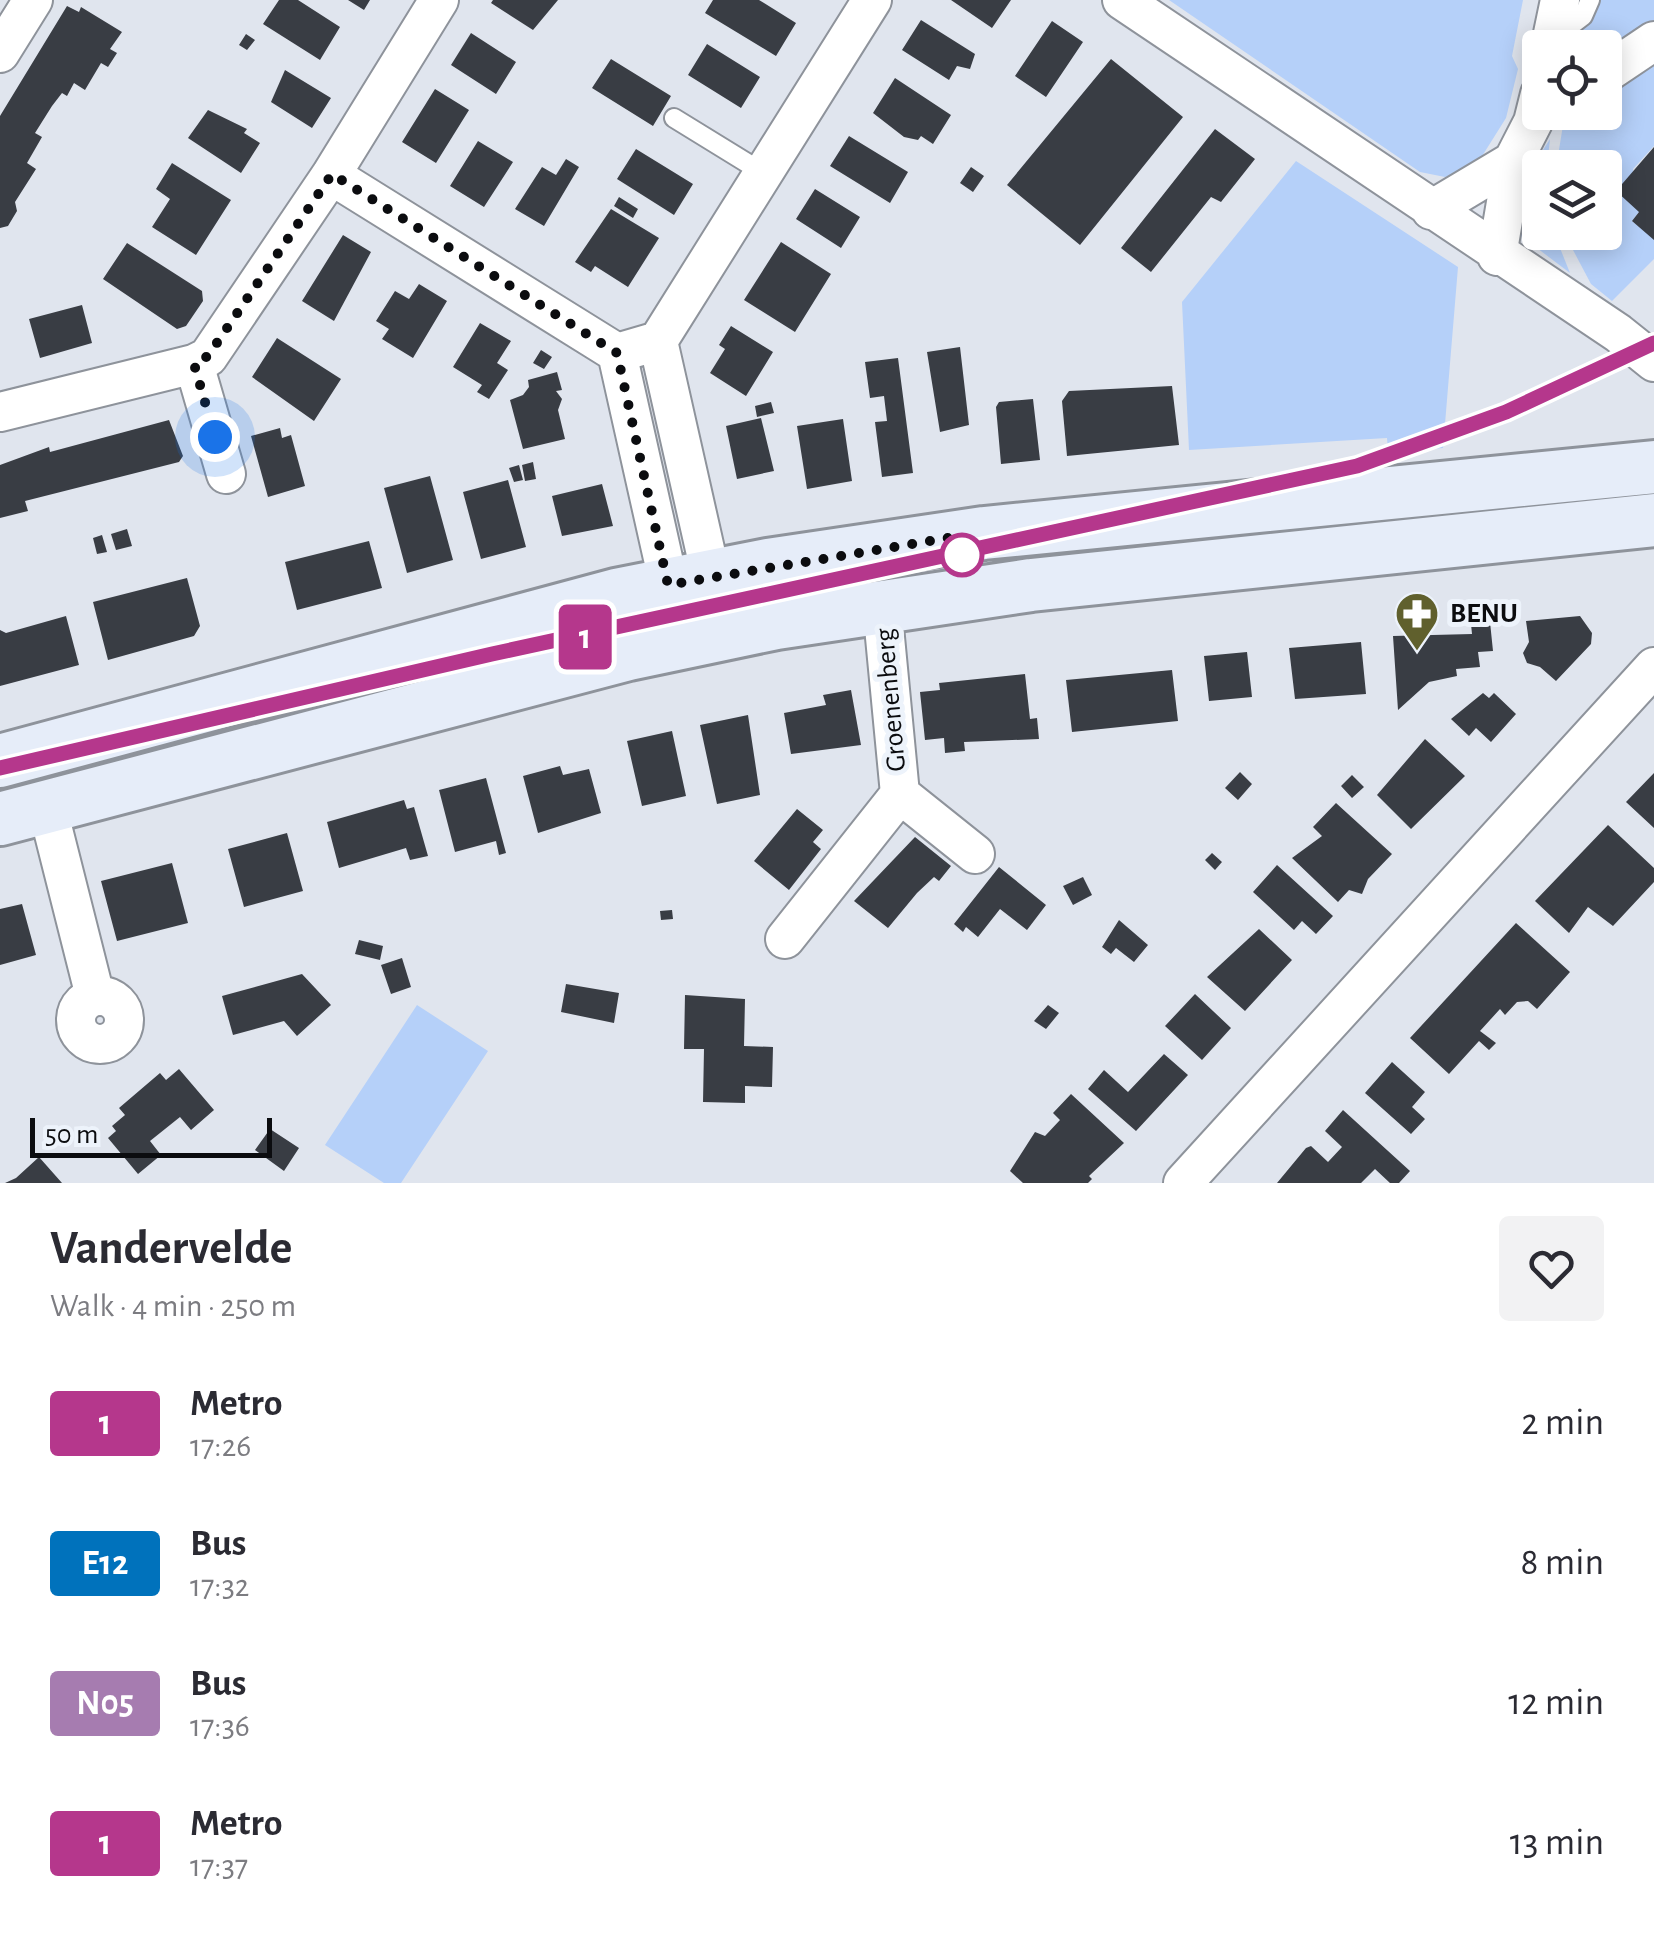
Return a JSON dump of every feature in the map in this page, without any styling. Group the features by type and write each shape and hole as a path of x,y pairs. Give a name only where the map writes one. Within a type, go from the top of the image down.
{"main road":[{"path":"0,760 616,595 690,580 984,533 1654,467"},
{"path":"24,813 628,654 882,606 1031,585 1654,520"},
{"path":"191,708 208,764"}],"street":[{"path":"0,53 33,0"},
{"path":"0,412 194,364 208,356 332,174 439,0"},
{"path":"690,580 658,341 872,0"},
{"path":"1122,0 1497,256 1618,333 1654,362"},
{"path":"1554,30 1560,0"},
{"path":"1622,62 1654,40"},
{"path":"1497,256 1512,160 1529,130"},
{"path":"1431,210 1512,160"},
{"path":"332,174 617,353 690,580"},
{"path":"617,353 658,341"},
{"path":"194,364 226,474"},
{"name":"Groenenberg","path":"786,939 900,794 882,606"},
{"path":"1183,1183 1654,667"},
{"name":"Groenenberg","path":"900,794 975,854"},
{"path":"24,813 94,996"}],"lane":[{"path":"1566,30 1583,16 1590,0"},
{"path":"674,118 765,174"}],"shaded area":[{"path":"1169,0 1523,0 1512,56 1518,69 1506,118 1479,161 1466,170 1445,177 1420,172"},
{"path":"1601,0 1654,0 1654,28 1622,53 1622,30 1580,30"},
{"path":"1654,51 1654,146 1633,169 1639,212 1632,221 1654,239 1654,259 1612,301 1591,284 1573,250 1622,250 1622,150 1559,150 1562,130 1622,130 1622,72"},
{"path":"1296,161 1458,267 1443,448 1388,452 1387,438 1189,450 1182,302"},
{"path":"1522,183 1522,237 1517,233"},
{"path":"1540,250 1561,250 1570,273"},
{"path":"417,1005 488,1051 401,1183 384,1183 325,1145"}],"building":[{"path":"279,0 298,0 340,27 320,60 263,24"},
{"path":"348,0 370,0 364,10"},
{"path":"558,0 533,30 491,3"},
{"path":"713,0 759,0 796,23 776,56 705,13"},
{"path":"951,0 1011,0 992,28"},
{"path":"67,6 79,12 81,7 122,32 110,49 117,53 108,67 101,63 85,90 74,83 67,96 62,93 52,106 35,133 42,137 27,163 36,169 15,202 17,211 8,226 0,228 0,116"},
{"path":"921,20 975,54 970,69 957,66 949,80 902,50"},
{"path":"1052,21 1083,42 1046,97 1015,76"},
{"path":"471,33 516,62 496,94 451,65"},
{"path":"246,34 255,40 247,50 239,45"},
{"path":"707,44 760,77 741,108 688,75"},
{"path":"611,59 671,96 653,126 592,88"},
{"path":"1111,59 1183,117 1080,245 1007,185"},
{"path":"285,70 331,98 312,128 271,102"},
{"path":"895,78 951,115 933,144 921,136 918,140 904,137 873,113"},
{"path":"435,89 469,110 436,163 402,142"},
{"path":"208,110 247,129 244,133 260,143 241,173 188,138"},
{"path":"1215,129 1255,159 1221,202 1211,197 1151,272 1121,248"},
{"path":"849,136 908,172 890,203 830,166"},
{"path":"478,141 513,162 484,207 450,186"},
{"path":"1654,147 1654,240 1632,221 1639,212 1622,196 1622,184"},
{"path":"636,149 693,184 674,215 617,179"},
{"path":"566,159 579,167 544,226 515,209 542,167 556,175"},
{"path":"172,163 231,200 196,255 152,227 170,199 156,189"},
{"path":"971,167 984,176 973,192 960,183"},
{"path":"815,189 860,217 841,248 796,219"},
{"path":"619,197 638,209 633,218 614,206"},
{"path":"611,209 659,238 628,287 595,266 591,272 575,262"},
{"path":"343,235 371,252 334,321 302,301"},
{"path":"781,242 831,274 795,332 744,300"},
{"path":"127,243 202,291 203,301 186,326 177,329 103,279"},
{"path":"419,284 447,301 413,358 382,339 389,329 376,321 395,291 409,299"},
{"path":"82,305 92,343 40,358 29,319"},
{"path":"480,323 511,341 497,363 508,370 489,399 477,392 482,385 453,367"},
{"path":"731,326 773,352 746,396 710,373 725,349 719,345"},
{"path":"277,338 341,379 314,421 252,377"},
{"path":"960,347 969,425 940,432 927,352"},
{"path":"541,350 552,357 544,369 533,363"},
{"path":"898,358 913,473 882,477 875,422 887,421 884,396 870,398 865,362"},
{"path":"557,372 562,390 556,391 562,399 558,410 565,439 523,449 510,400 523,395 529,387 528,380"},
{"path":"1172,386 1179,445 1067,456 1062,401 1069,391"},
{"path":"1033,399 1040,460 1001,464 996,407 999,402"},
{"path":"771,402 774,413 757,417 755,406"},
{"path":"761,418 774,471 737,479 726,426"},
{"path":"843,419 852,481 807,489 797,426"},
{"path":"169,420 183,456 179,462 25,501 28,511 0,518 0,465 49,447 50,452"},
{"path":"280,428 282,438 291,435 305,486 268,497 251,436"},
{"path":"533,462 536,479 525,481 522,465"},
{"path":"519,465 523,480 514,482 509,468"},
{"path":"430,476 453,560 407,573 384,488"},
{"path":"508,480 526,547 481,559 463,492"},
{"path":"602,484 613,526 562,536 552,496"},
{"path":"127,529 132,546 116,550 111,534"},
{"path":"102,535 107,552 97,554 93,538"},
{"path":"369,541 382,588 297,610 285,562"},
{"path":"187,578 200,626 194,636 108,660 93,602"},
{"path":"66,616 79,665 0,686 0,630 6,633"},
{"path":"1580,616 1592,633 1591,644 1556,681 1540,667 1527,663 1523,653 1529,642 1526,621"},
{"path":"1490,622 1493,651 1478,652 1480,667 1456,669 1457,676 1429,682 1398,710 1393,636 1472,634 1471,624"},
{"path":"561,637 563,646 540,651 538,642"},
{"path":"1361,642 1366,694 1295,699 1289,648"},
{"path":"1247,652 1252,697 1209,701 1204,656"},
{"path":"1172,670 1178,721 1072,732 1066,680"},
{"path":"1025,674 1030,719 1037,718 1039,739 964,742 965,751 945,753 944,738 925,740 920,692 940,690 939,683"},
{"path":"851,690 861,745 791,754 784,713 826,705 823,695"},
{"path":"1483,693 1489,698 1494,693 1516,714 1491,742 1476,728 1469,736 1451,719"},
{"path":"748,715 760,795 717,804 700,725"},
{"path":"672,731 686,796 642,806 627,741"},
{"path":"1425,739 1465,776 1411,829 1377,795"},
{"path":"560,766 563,775 589,769 601,813 538,833 523,776"},
{"path":"1240,772 1252,784 1238,800 1225,788"},
{"path":"1654,773 1654,828 1626,802"},
{"path":"1352,775 1364,787 1352,798 1341,786"},
{"path":"486,778 506,853 499,855 496,841 455,852 439,790"},
{"path":"404,800 407,809 414,807 428,856 410,860 406,848 339,868 327,822"},
{"path":"1336,803 1392,854 1368,879 1362,894 1349,890 1338,902 1292,858 1322,836 1313,827"},
{"path":"797,809 823,830 813,842 821,849 789,890 754,861"},
{"path":"1608,825 1654,868 1654,882 1613,926 1588,907 1569,933 1535,901"},
{"path":"287,833 303,891 244,907 228,849"},
{"path":"915,837 951,866 939,881 934,877 917,893 888,928 854,901"},
{"path":"1212,853 1222,862 1215,870 1205,860"},
{"path":"172,863 188,923 117,941 101,881"},
{"path":"1277,865 1333,916 1316,934 1302,921 1294,930 1253,892"},
{"path":"999,867 1046,905 1027,930 1000,909 978,937 966,927 963,932 954,924"},
{"path":"1083,877 1092,895 1073,905 1063,886"},
{"path":"22,904 36,955 0,965 0,909"},
{"path":"672,910 673,919 661,920 660,911"},
{"path":"1119,920 1148,945 1134,962 1116,948 1111,954 1102,947"},
{"path":"1516,923 1570,972 1537,1009 1528,1001 1517,1002 1505,1015 1500,1009 1480,1031 1496,1043 1489,1050 1479,1041 1449,1074 1410,1038"},
{"path":"1259,929 1292,960 1245,1011 1207,977"},
{"path":"359,940 383,946 380,960 355,954"},
{"path":"402,958 411,987 391,994 381,965"},
{"path":"302,974 331,1005 297,1036 284,1021 233,1035 222,996"},
{"path":"566,984 619,993 614,1023 561,1012"},
{"path":"1195,994 1231,1028 1202,1060 1165,1026"},
{"path":"685,995 745,999 744,1046 773,1047 772,1087 745,1086 745,1103 703,1102 704,1049 684,1049"},
{"path":"1048,1005 1059,1013 1046,1029 1034,1021"},
{"path":"1164,1054 1188,1075 1136,1131 1088,1089 1104,1070 1128,1092"},
{"path":"1392,1062 1425,1092 1412,1107 1425,1119 1411,1134 1365,1093"},
{"path":"179,1069 214,1110 191,1130 180,1117 150,1141 161,1155 138,1174 108,1138 116,1131 112,1126 125,1115 119,1108 160,1073 166,1080"},
{"path":"1071,1094 1124,1143 1089,1176 1092,1179 1088,1183 1023,1183 1010,1171 1035,1132 1045,1136 1060,1120 1053,1113"},
{"path":"1343,1110 1410,1171 1399,1183 1390,1183 1375,1169 1361,1183 1277,1183 1306,1148 1311,1146 1328,1162 1342,1147 1325,1131"},
{"path":"270,1129 299,1148 284,1171 255,1150"},
{"path":"39,1157 62,1183 5,1183 16,1178"}],"metro line":[{"name":"1","path":"0,768 492,654 638,626 1357,466 1506,412 1654,343"}],"place":[{"name":"BENU","path":"1417,652"}],"route":[{"path":"215,437 194,364 208,356 332,174 617,353 659,528 668,585 768,565 948,538 962,555"}]}
